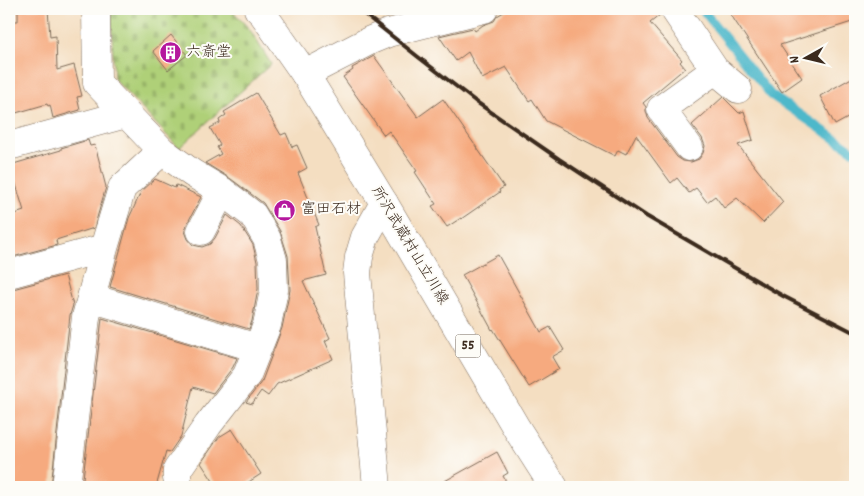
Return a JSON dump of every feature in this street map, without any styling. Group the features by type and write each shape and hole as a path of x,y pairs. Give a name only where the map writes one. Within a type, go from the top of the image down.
{"street":[{"path":"96,9 97,83 162,151 253,214 267,239 273,260 274,290 267,325 247,375 208,425 177,470 179,487"},
{"name":"所沢武蔵村山立川線","path":"258,9 305,74 384,203 517,429 554,487"},
{"path":"305,74 380,36 484,9"},
{"path":"674,9 715,70 738,89"},
{"path":"689,147 660,109 715,70"},
{"path":"9,146 126,114"},
{"path":"66,487 86,317 104,248 122,188 162,151"},
{"path":"201,231 222,191"},
{"path":"377,487 357,273 359,257 365,237 384,203"},
{"path":"9,274 104,248"},
{"path":"91,298 257,348"}],"green space":[{"path":"111,9 231,9 250,30 271,64 179,148 114,79"}],"building":[{"path":"18,9 48,9 50,37 56,36 57,70 74,65 82,96 77,97 80,110 53,118 50,105 48,106 47,104 9,115 9,70 13,69 11,21 18,21"},
{"path":"509,9 659,9 660,15 650,23 682,60 680,62 685,68 643,103 646,107 648,118 677,157 683,161 691,162 699,159 705,146 702,138 692,125 723,97 739,113 744,111 753,140 738,145 783,202 763,223 737,198 724,208 715,196 707,202 696,188 689,193 677,178 671,183 636,135 626,154 618,150 615,156 546,121 532,99 529,101 506,67 482,79 468,52 456,61 439,36 473,28 475,31 483,25 494,21 497,16"},
{"path":"727,9 855,9 855,21 780,45 802,78 782,92"},
{"name":"六斎堂","path":"171,35 187,55 168,70 153,51"},
{"path":"374,56 418,117 443,99 504,187 499,190 500,192 447,227 432,206 436,204 415,172 417,171 389,131 384,135 343,77 353,70 352,68"},
{"path":"855,76 855,114 835,125 820,96"},
{"path":"256,93 281,135 286,133 292,147 297,145 307,168 298,173 319,225 315,227 326,275 303,281 330,338 325,341 333,359 277,384 268,396 261,391 252,404 246,402 262,381 282,328 290,290 288,256 280,231 263,203 231,179 205,163 221,154 217,147 220,145 210,128 220,123 219,120 226,115 224,112"},
{"path":"88,140 90,146 95,145 106,187 94,228 56,240 57,245 9,258 9,216 24,211 10,165"},
{"path":"155,179 175,188 176,185 201,197 185,231 193,245 202,247 210,244 227,215 241,226 253,245 257,262 258,289 249,329 110,287 129,218 141,192"},
{"path":"498,255 541,332 550,327 564,350 552,357 559,369 529,387 492,330 462,275"},
{"path":"65,275 73,305 70,315 51,487 9,487 9,289"},
{"path":"102,318 237,358 233,367 213,393 193,387 181,436 170,452 166,451 156,487 82,487"},
{"path":"232,429 261,474 241,487 217,487 201,463 219,437"},
{"path":"497,452 508,473 503,476 509,487 434,487"}],"waterway":[{"path":"702,9 771,95 855,152"}],"railway":[{"path":"358,9 475,101 646,216 783,296 855,333"}],"place":[{"name":"六斎堂","path":"170,53"},
{"name":"富田石材","path":"285,210"}]}
